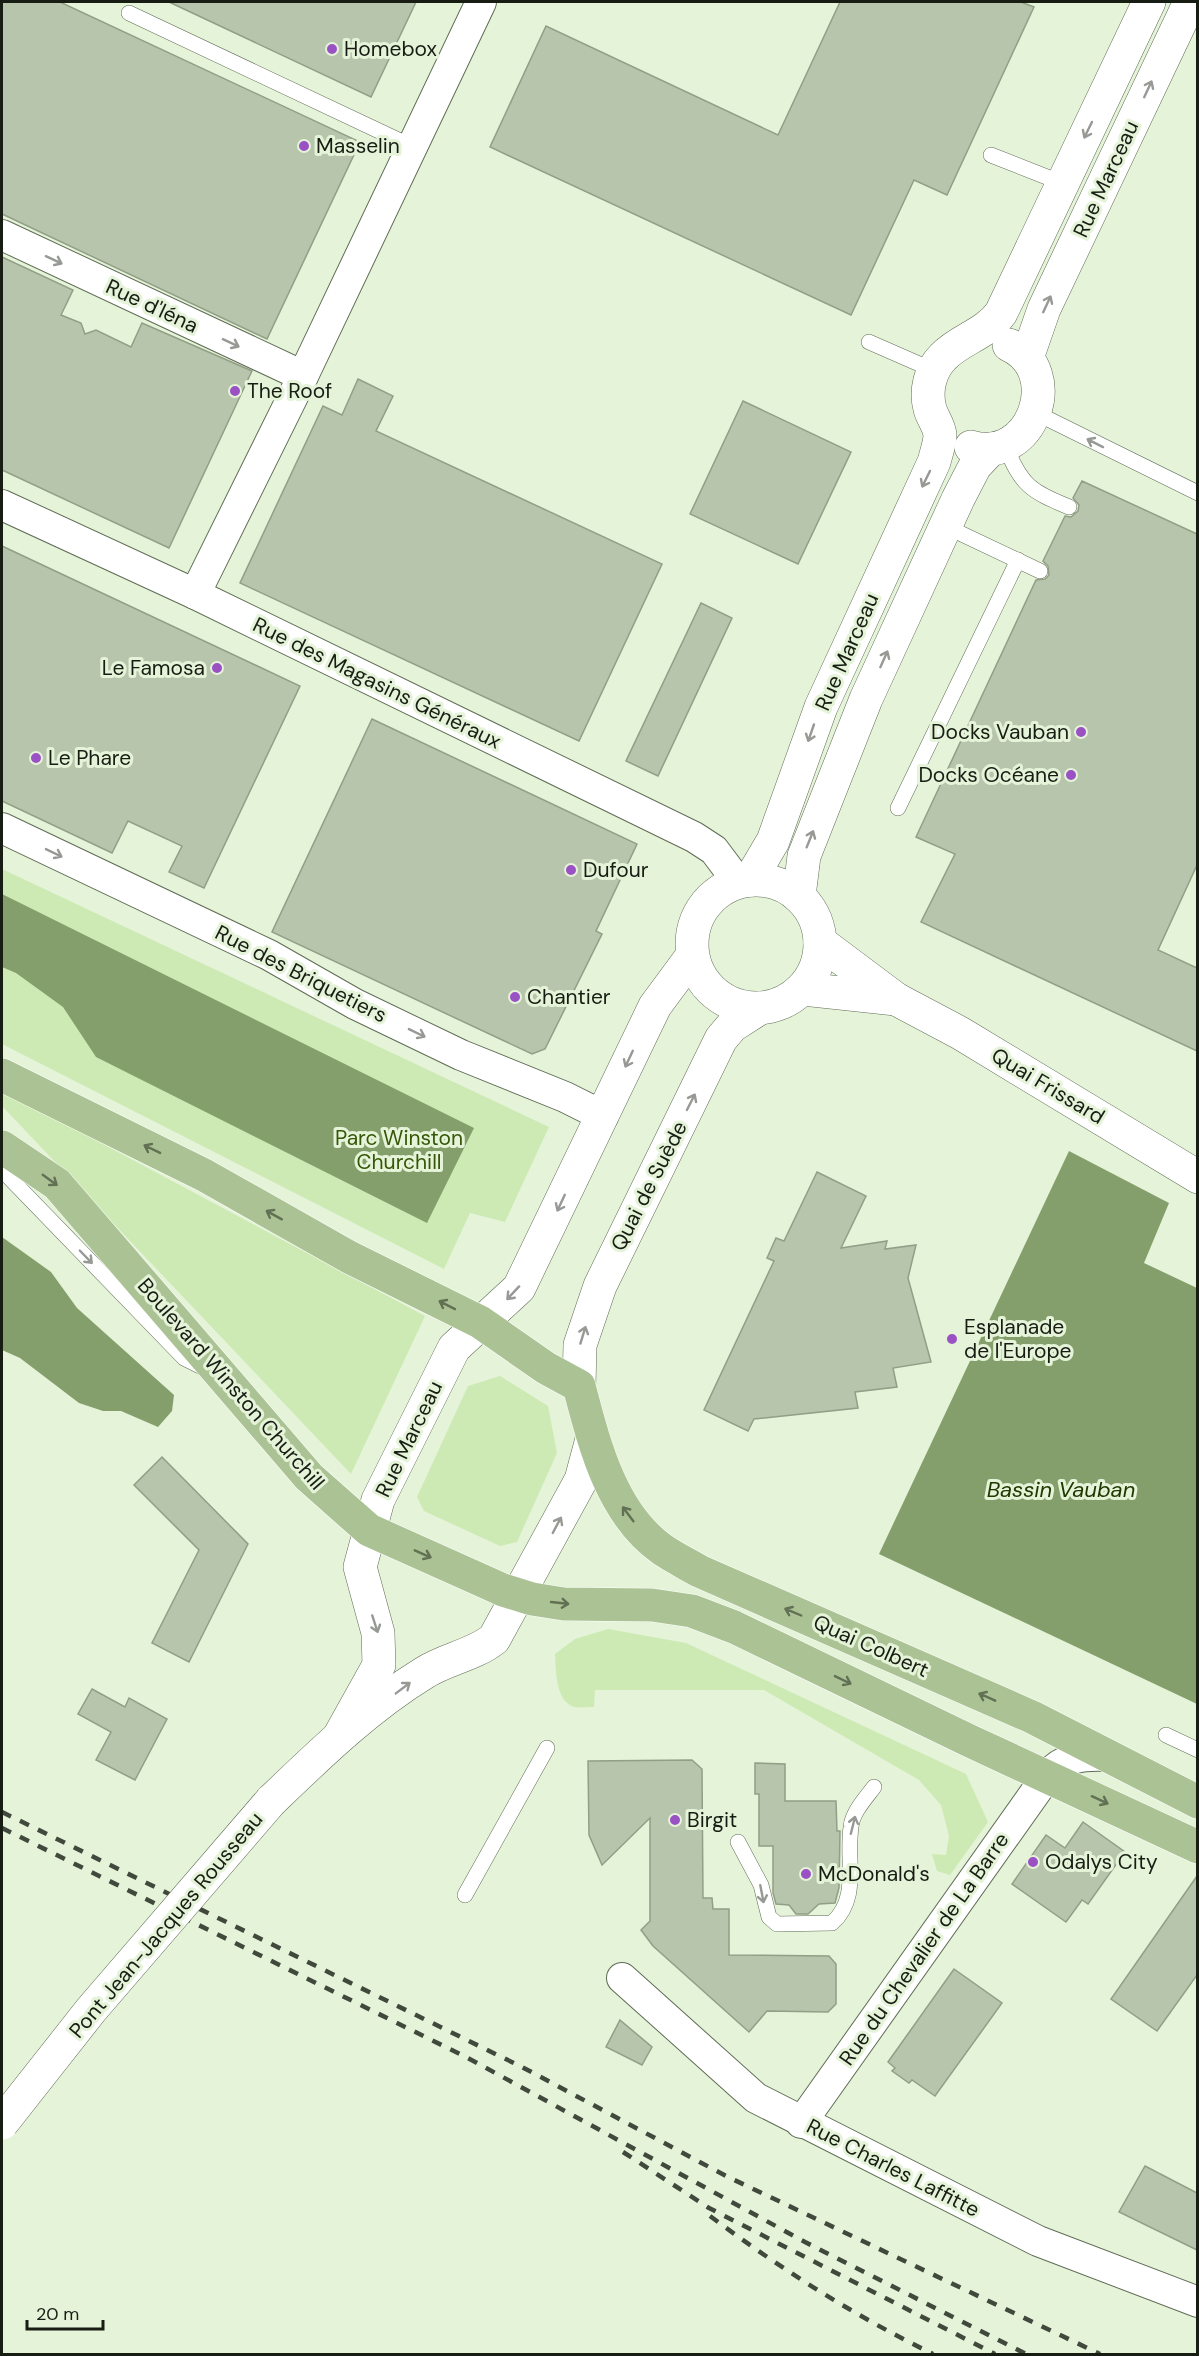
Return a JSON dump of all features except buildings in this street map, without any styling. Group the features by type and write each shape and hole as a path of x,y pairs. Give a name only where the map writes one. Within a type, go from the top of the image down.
{"main road":[{"name":"Rue Marceau","path":"744,881 773,841 821,707 934,462 940,436 930,409 928,392 933,370 950,350 992,325 1001,313 1149,2"},
{"name":"Rue Marceau","path":"1027,358 1044,309 1190,13"},
{"path":"966,341 983,338 999,340 1014,347 1027,358 1036,375 1038,385 1036,413"},
{"name":"Rue Marceau","path":"799,896 804,856 866,699 945,526 975,466 998,447 1029,427 1036,413"},
{"path":"937,423 960,444 998,447"},
{"path":"744,881 768,881 785,886 799,896 811,909 820,942 819,959 813,975 803,989 779,1004 760,1008 739,1006 719,997 707,986 692,956 692,937 696,919 707,903 720,890 744,881"},
{"name":"Quai Frissard","path":"820,942 896,999 960,1033 1197,1177"},
{"path":"480,1322 519,1288 655,1006 692,956"},
{"name":"Quai Frissard","path":"803,989 896,999"},
{"name":"Quai de Suède","path":"579,1386 580,1345 600,1286 721,1039 732,1026 760,1008"},
{"path":"2,1075 204,1175 349,1257 480,1322 546,1368 579,1386 592,1439 581,1480 519,1595"},
{"name":"Boulevard Winston Churchill","path":"2,1147 57,1184 309,1477 369,1530 519,1595 564,1604 652,1605 692,1611 734,1627"},
{"name":"Rue Marceau","path":"360,1567 378,1500 454,1348 480,1322"},
{"name":"Quai Colbert","path":"592,1439 622,1507 638,1528 662,1550 699,1571 1032,1717 1197,1802"},
{"name":"Pont Jean-Jacques Rousseau","path":"340,1735 379,1665 378,1633 360,1567"},
{"name":"Pont Jean-Jacques Rousseau","path":"2,2123 92,2010 258,1815 340,1735 423,1673 450,1659 484,1647 494,1639 519,1595"},
{"name":"Quai Colbert","path":"734,1627 1197,1847"}],"street":[{"path":"195,594 303,376 481,2"},
{"name":"Rue d'Iéna","path":"2,235 303,376"},
{"name":"Rue des Magasins Généraux","path":"2,505 195,594 694,837 714,850 744,881"},
{"name":"Rue des Briquetiers","path":"2,828 269,955 356,1004 450,1050 565,1097 603,1116"},
{"path":"1032,1717 1048,1735 1047,1776"},
{"name":"Rue du Chevalier de La Barre","path":"801,2122 1056,1765 1083,1755 1106,1756"},
{"name":"Rue Charles Laffitte","path":"622,1978 756,2098 1038,2241 1196,2299"}],"lane":[{"path":"129,13 413,147"},
{"path":"991,155 1062,183"},
{"path":"869,342 933,370"},
{"path":"1036,413 1197,494"},
{"path":"998,447 1033,492 1068,507"},
{"path":"945,526 1040,571"},
{"path":"898,808 1018,560"},
{"path":"2,1170 184,1358 224,1378"},
{"path":"1166,1735 1197,1750"},
{"path":"465,1895 547,1748"},
{"path":"738,1842 761,1885 769,1917 777,1924 832,1923 844,1914 849,1898 850,1825 874,1787"}],"green space":[{"name":"Parc Winston Churchill","path":"2,869 549,1127 505,1222 470,1213 444,1269 2,1044"},
{"path":"2,1090 425,1316 351,1474 2,1106"},
{"path":"500,1376 548,1406 557,1453 517,1542 500,1546 424,1511 417,1497 468,1386"},
{"path":"608,1629 686,1643 966,1774 988,1822 950,1875 937,1871 932,1854 946,1855 949,1836 941,1805 919,1780 764,1690 595,1690 594,1707 574,1707 568,1704 560,1692 556,1676 555,1654 575,1639"}],"water":[{"path":"2,894 474,1128 427,1223 96,1057 63,1007 16,973 2,967"},
{"name":"Bassin Vauban","path":"1069,1151 1169,1203 1144,1263 1197,1288 1197,1704 879,1554"},
{"path":"2,1237 51,1272 77,1308 174,1395 172,1411 158,1427 121,1411 103,1411 79,1403 20,1358 2,1350"}],"railway":[{"path":"2,1812 522,2067 726,2176 1100,2354"},
{"path":"2,1828 466,2057 805,2242 1026,2354"},
{"path":"623,2152 709,2208 995,2354"},
{"path":"710,2216 818,2290 933,2354"}],"place":[{"name":"Homebox","path":"332,49"},
{"name":"Masselin","path":"304,146"},
{"name":"The Roof","path":"235,391"},
{"name":"Le Famosa","path":"217,668"},
{"name":"Docks Vauban","path":"1081,732"},
{"name":"Le Phare","path":"36,758"},
{"name":"Docks Océane","path":"1071,775"},
{"name":"Dufour","path":"571,870"},
{"name":"Chantier","path":"515,997"},
{"name":"Esplanade de l'Europe","path":"952,1339"},
{"name":"Birgit","path":"675,1820"},
{"name":"Odalys City","path":"1033,1862"},
{"name":"McDonald's","path":"806,1874"}]}
